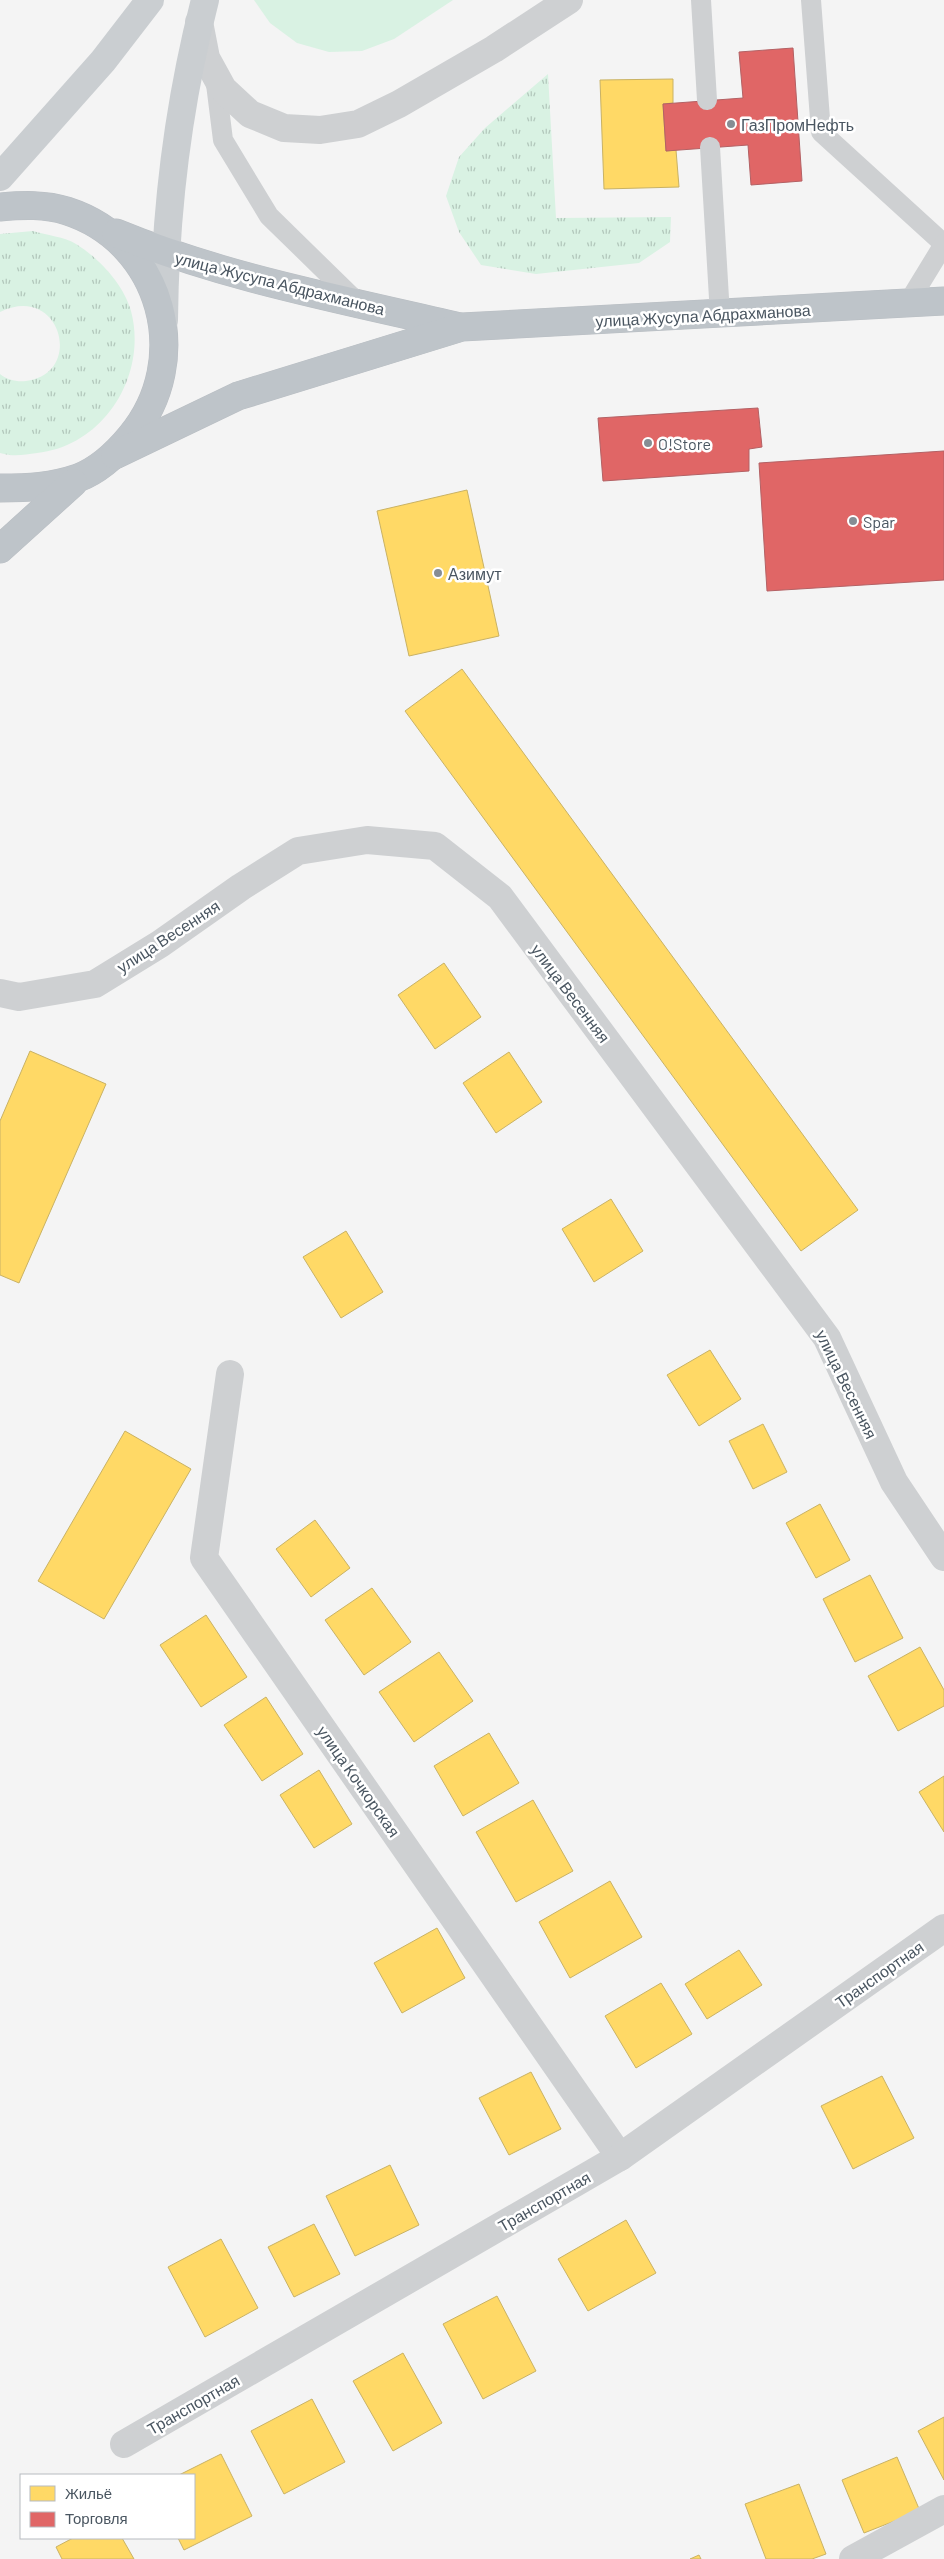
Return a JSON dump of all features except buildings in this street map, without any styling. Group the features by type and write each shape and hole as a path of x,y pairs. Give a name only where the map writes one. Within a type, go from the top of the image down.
{"highway":[{"path":"0,207 31,204 68,211 101,227 130,252 152,285 164,322 164,371 147,417 115,455 80,477 50,501 0,549"},
{"name":"улица Жусупа Абдрахманова","path":"101,227 164,253 358,304 462,328"},
{"name":"улица Жусупа Абдрахманова","path":"115,455 238,396 462,328 944,301"},
{"path":"0,488 40,488 80,477"}],"main road":[{"path":"0,177 97,68 150,0"},
{"path":"164,322 164,253 182,105 202,11"}],"street":[{"path":"202,11 206,58 223,90 250,114 284,128 320,130 358,124 399,104 426,86 494,49 569,0"},
{"name":"улица Весенняя","path":"0,994 19,997 95,984 160,944 241,887 298,851 367,840 435,846 500,897 827,1338 894,1482 944,1558"},
{"name":"улица Кочкорская","path":"230,1374 204,1558 620,2157"},
{"name":"Транспортная","path":"124,2444 620,2157 944,1928"},
{"path":"853,2559 944,2509"}],"lane":[{"path":"701,0 707,100"},
{"path":"811,0 821,132 944,244 908,303"},
{"path":"215,73 223,140 268,216 358,304"},
{"path":"710,148 720,314"}],"green space":[{"path":"254,0 453,0 394,39 362,51 329,52 297,43 270,23"},
{"path":"548,74 556,218 671,217 670,242 639,263 536,274 481,265 459,232 446,196 459,157 485,128"},
{"path":"33,231 76,244 102,264 110,273 128,301 131,311 135,335 133,359 126,382 116,403 101,422 82,437 61,448 32,454 9,455 0,453 0,374 9,379 19,381 26,381 44,375 55,363 60,348 58,333 51,319 38,309 21,306 0,312 0,234"}],"place":[{"name":"ГазПромНефть","path":"731,124"},
{"name":"O!Store","path":"648,443"},
{"name":"Spar","path":"853,521"},
{"name":"Азимут","path":"438,573"}]}
